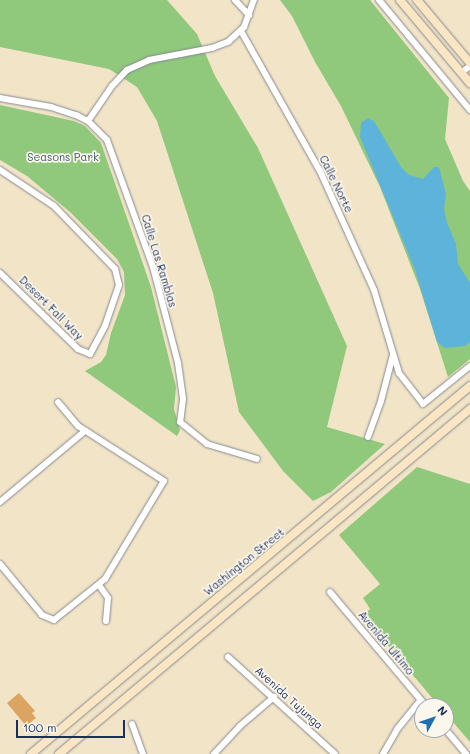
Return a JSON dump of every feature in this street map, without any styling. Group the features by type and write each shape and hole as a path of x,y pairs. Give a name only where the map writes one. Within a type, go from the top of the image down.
{"main road":[{"path":"400,0 470,84"},
{"path":"418,0 470,63"},
{"name":"Washington Street","path":"30,754 374,468 470,386"},
{"path":"58,754 390,473 470,409"}],"street":[{"path":"235,0 249,15"},
{"path":"88,121 112,86 127,70 149,60 221,46 241,31 254,0"},
{"path":"378,0 470,110"},
{"name":"Calle Norte","path":"241,31 320,171 374,290 399,373 423,404 470,366"},
{"path":"461,73 470,66"},
{"name":"Calle Las Ramblas","path":"0,98 51,107 88,121 112,148 153,267 178,363 183,399 180,422 207,444 256,459"},
{"name":"Desert Fall Way","path":"0,170 54,206 115,269 119,285 105,326 90,354 78,349 0,273"},
{"path":"368,437 381,402 393,354"},
{"path":"0,564 42,615 54,620 99,585 110,573 164,481 85,431 58,402"},
{"path":"0,502 85,431"},
{"path":"99,585 108,598 106,622"},
{"name":"Avenida Ultimo","path":"330,592 419,698"},
{"name":"Avenida Tujunga","path":"228,657 274,697 335,754"},
{"path":"214,754 240,726 274,697"},
{"path":"383,754 398,728 414,709"},
{"path":"132,724 143,754"},
{"path":"453,738 466,754"}],"green space":[{"path":"0,0 167,0 197,34 215,76 258,148 347,346 327,427 385,444 331,492 313,501 283,471 239,412 213,293 157,121 137,87 109,69 0,47"},
{"path":"280,0 370,0 449,98 445,139 463,181 470,191 470,359 448,377 420,289 380,187 341,106 315,62 292,16"},
{"name":"Seasons Park","path":"0,105 74,121 85,126 101,143 151,287 176,387 174,409 180,430 177,436 85,371 101,362 106,355 111,333 125,295 124,272 117,259 70,212 27,176 0,160"},
{"path":"417,467 470,484 470,742 454,723 454,698 432,698 363,616 370,609 363,598 380,584 339,535"}],"water":[{"path":"368,118 374,121 401,167 409,175 423,179 434,167 439,167 446,194 444,209 447,223 456,244 458,264 470,283 470,342 465,346 445,348 437,342 415,270 360,137 361,123"}],"building":[{"path":"19,693 35,711 32,713 36,718 26,726 7,703"}]}
